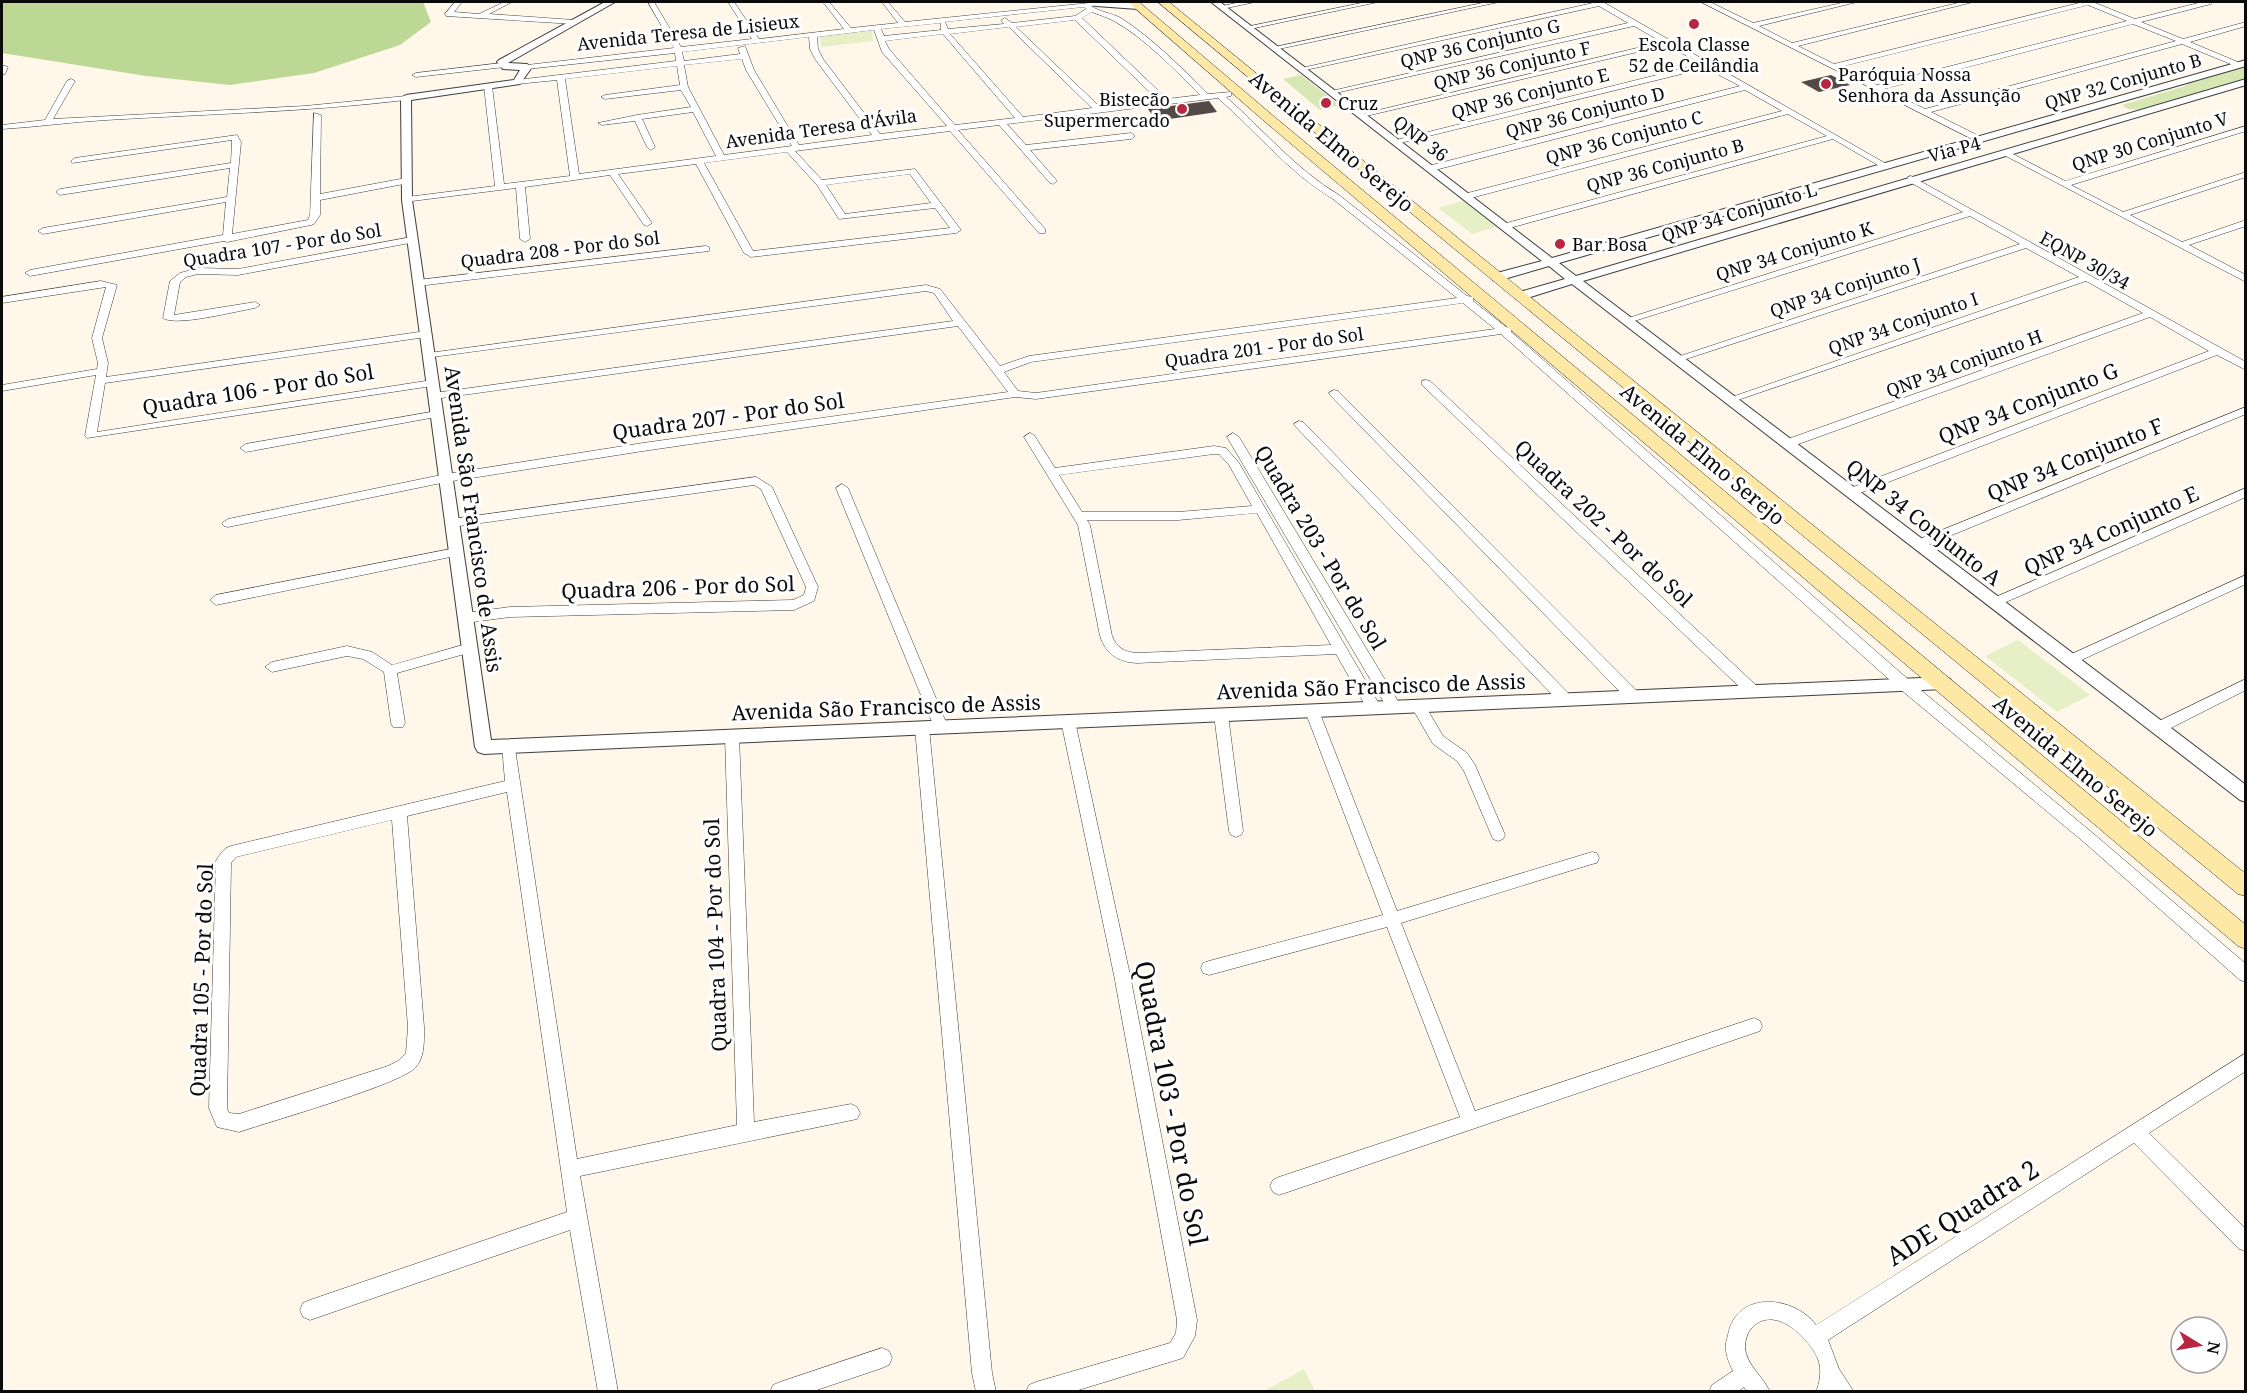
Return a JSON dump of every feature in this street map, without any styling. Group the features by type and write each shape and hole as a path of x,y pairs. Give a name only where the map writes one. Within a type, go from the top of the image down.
{"main road":[{"name":"Avenida Elmo Serejo","path":"1163,2 1286,105 1864,577 2006,689 2246,887"},
{"name":"Avenida Elmo Serejo","path":"1135,4 1239,92 1260,117 1510,329 1944,683 2246,939"},
{"path":"1260,117 1286,105"},
{"path":"1260,117 1300,116"},
{"path":"1796,562 1820,564 1828,561 1832,556 1831,550"},
{"path":"1825,587 1828,579 1834,574 1843,572 1864,577"}],"street":[{"path":"458,2 449,14 574,22"},
{"path":"482,15 509,2"},
{"path":"416,75 502,64 611,2"},
{"path":"651,2 678,49 684,87 721,158"},
{"path":"731,2 756,41"},
{"path":"826,2 849,31"},
{"path":"885,2 902,24"},
{"path":"1013,2 1024,11"},
{"path":"880,39 1077,18 1095,4 1109,2"},
{"path":"1219,4 1251,2"},
{"path":"1250,27 1374,2"},
{"path":"1274,48 1495,2"},
{"path":"1708,3 1728,2"},
{"path":"1752,26 1853,2"},
{"path":"1791,45 1969,2"},
{"path":"1834,66 2088,2 2243,64"},
{"path":"1877,88 2208,2"},
{"path":"1301,69 1598,3 1886,166"},
{"path":"1708,3 1980,140"},
{"path":"1095,4 1135,4"},
{"path":"1095,4 1161,54 1207,97"},
{"name":"Avenida Teresa de Lisieux","path":"502,64 516,68 527,67 1095,4"},
{"name":"QNP 36","path":"1219,4 1577,281"},
{"path":"1000,14 1098,110"},
{"path":"1077,18 1165,102"},
{"path":"943,20 945,32 1021,120"},
{"name":"QNP 36 Conjunto G","path":"1331,92 1635,24"},
{"path":"1924,111 2246,24"},
{"path":"877,27 885,50 1042,231"},
{"path":"813,34 814,49 819,58 878,137"},
{"path":"740,43 744,56 793,148 820,183 839,214 845,217 938,205"},
{"name":"QNP 36 Conjunto F","path":"1362,115 1668,43"},
{"path":"2,127 48,121 355,105 517,82 744,56"},
{"name":"QNP 32 Conjunto B","path":"1980,140 2243,64"},
{"name":"QNP 36 Conjunto E","path":"1396,141 1707,65"},
{"path":"517,82 527,67"},
{"path":"561,77 575,178"},
{"path":"48,121 71,81"},
{"name":"Via P4","path":"1911,179 2006,154 2246,82"},
{"path":"488,86 500,188"},
{"path":"605,98 684,87"},
{"name":"QNP 36 Conjunto D","path":"1431,168 1747,87"},
{"name":"Avenida Teresa d'Ávila","path":"407,200 793,148 1239,92"},
{"path":"1220,95 1260,117"},
{"name":"Avenida São Francisco de Assis","path":"406,98 407,200 484,747 1944,683"},
{"path":"2112,102 2119,109 2137,114"},
{"path":"2094,106 2111,112 2118,119"},
{"path":"602,123 696,109"},
{"name":"QNP 36 Conjunto C","path":"1467,196 1790,111"},
{"path":"30,273 308,224 315,218 317,115"},
{"path":"637,117 651,147"},
{"path":"1002,122 1053,181"},
{"name":"QNP 30 Conjunto V","path":"2064,184 2246,128"},
{"path":"1023,148 1131,136"},
{"path":"75,161 232,137 237,142 227,239"},
{"name":"QNP 36 Conjunto B","path":"1506,226 1832,137"},
{"name":"Via P4","path":"1553,262 1980,140"},
{"path":"2006,154 2245,278"},
{"path":"699,161 749,253 754,255 954,231 956,228 912,171 820,183"},
{"path":"60,192 234,165"},
{"name":"Quadra 208 - Por do Sol","path":"613,173 646,222"},
{"path":"2122,215 2246,174"},
{"name":"QNP 34 Conjunto L","path":"1577,281 1911,179"},
{"name":"EQNP 30/34","path":"1911,179 2246,367"},
{"path":"315,198 406,182"},
{"name":"Quadra 208 - Por do Sol","path":"520,185 525,240"},
{"path":"1773,198 1781,207 1797,213"},
{"path":"43,231 231,199"},
{"path":"1754,204 1770,210 1776,219"},
{"name":"QNP 34 Conjunto K","path":"1627,320 1970,213"},
{"path":"2181,245 2246,223"},
{"name":"Quadra 107 - Por do Sol","path":"255,305 184,318 168,318 175,281 183,275 202,271 238,272 412,240"},
{"name":"QNP 34 Conjunto J","path":"1676,359 2025,245"},
{"name":"Quadra 208 - Por do Sol","path":"418,283 706,249"},
{"path":"1497,277 1553,262"},
{"name":"QNP 34 Conjunto I","path":"1731,399 2085,278"},
{"path":"1520,296 1577,281"},
{"name":"QNP 34 Conjunto A","path":"1577,281 1993,603 2246,795"},
{"path":"2,300 101,284 112,285 97,338 98,347 104,359 100,376"},
{"path":"429,356 926,288 937,291 959,324 999,370 1016,394"},
{"name":"Quadra 201 - Por do Sol","path":"999,370 1029,359 1474,298"},
{"name":"QNP 34 Conjunto H","path":"1789,443 2150,314"},
{"path":"433,390 959,324"},
{"path":"1510,329 1905,685 2090,839 2246,975"},
{"name":"Quadra 201 - Por do Sol","path":"1016,394 1036,396 1510,329"},
{"name":"Quadra 106 - Por do Sol","path":"2,388 426,334"},
{"name":"QNP 34 Conjunto G","path":"1852,492 2218,351"},
{"name":"Quadra 106 - Por do Sol","path":"100,376 91,435 433,390"},
{"name":"Quadra 202 - Por do Sol","path":"1426,383 1754,692"},
{"path":"1334,393 1634,697"},
{"name":"Quadra 207 - Por do Sol","path":"446,478 643,447 1016,394"},
{"name":"QNP 34 Conjunto F","path":"1919,544 2246,410"},
{"path":"246,448 437,414"},
{"path":"1299,424 1566,700"},
{"path":"1030,437 1084,525 1106,636 1110,648 1118,655 1137,658 1340,648"},
{"name":"Quadra 203 - Por do Sol","path":"1233,437 1394,707"},
{"path":"1051,472 1222,452 1233,463 1374,708"},
{"path":"228,523 446,478"},
{"name":"Quadra 206 - Por do Sol","path":"452,524 756,481 766,487 812,587 810,598 794,605 510,612 465,618"},
{"path":"842,488 941,727"},
{"name":"QNP 34 Conjunto E","path":"1993,603 2246,492"},
{"path":"1077,516 1178,516 1260,509"},
{"path":"216,600 456,552"},
{"path":"2070,660 2246,579"},
{"path":"390,670 470,648"},
{"path":"272,667 347,651 367,655 390,670 398,723"},
{"path":"2158,728 2246,684"},
{"path":"1418,706 1438,740 1462,757 1470,769 1498,835"},
{"path":"1312,711 1470,1121"},
{"path":"1221,715 1236,831"},
{"name":"Quadra 103 - Por do Sol","path":"1036,1392 1176,1351 1185,1336 1187,1320 1122,975 1068,721"},
{"path":"921,728 982,1373 986,1392"},
{"name":"Quadra 104 - Por do Sol","path":"732,736 746,1132"},
{"path":"509,746 577,1218 608,1392"},
{"name":"Quadra 105 - Por do Sol","path":"399,813 416,1027 414,1056 403,1069 377,1078 239,1124 223,1120 218,1108 224,861 226,856 231,852 513,785"},
{"path":"1209,968 1392,919 1592,858"},
{"path":"1279,1186 1754,1026"},
{"name":"ADE Quadra 2","path":"1816,1336 2246,1061"},
{"path":"570,1169 746,1132 851,1113"},
{"path":"2136,1132 2246,1242"},
{"path":"310,1310 577,1218"},
{"path":"1760,1392 1745,1375 1737,1352 1737,1331 1742,1320 1751,1312 1763,1309 1784,1312 1804,1324 1816,1336 1826,1354 1828,1382 1844,1392"},
{"path":"780,1392 882,1358"},
{"path":"1719,1392 1745,1375"}],"green space":[{"path":"2,2 423,2 431,22 400,45 314,73 230,85 146,76 2,53"},
{"path":"872,31 873,41 821,47 820,36"},
{"path":"2245,66 2245,80 2140,110 2128,109 2122,105 2185,86 2190,82"},
{"path":"1301,75 1339,105 1320,110 1283,79"},
{"path":"1465,200 1499,226 1472,234 1438,208"},
{"path":"2018,640 2090,695 2057,712 1985,656"},
{"path":"1304,1369 1315,1391 1264,1391"}],"building":[{"name":"Paróquia Nossa Senhora da Assunção","path":"1831,75 1850,85 1819,92 1801,82"},
{"name":"Bistecão Supermercado","path":"1209,101 1217,112 1156,121 1148,109"}],"place":[{"name":"Escola Classe 52 de Ceilândia","path":"1694,24"},
{"name":"Paróquia Nossa Senhora da Assunção","path":"1826,84"},
{"name":"Cruz","path":"1326,103"},
{"name":"Bistecão Supermercado","path":"1182,109"},
{"name":"Bar Bosa","path":"1560,244"}]}
